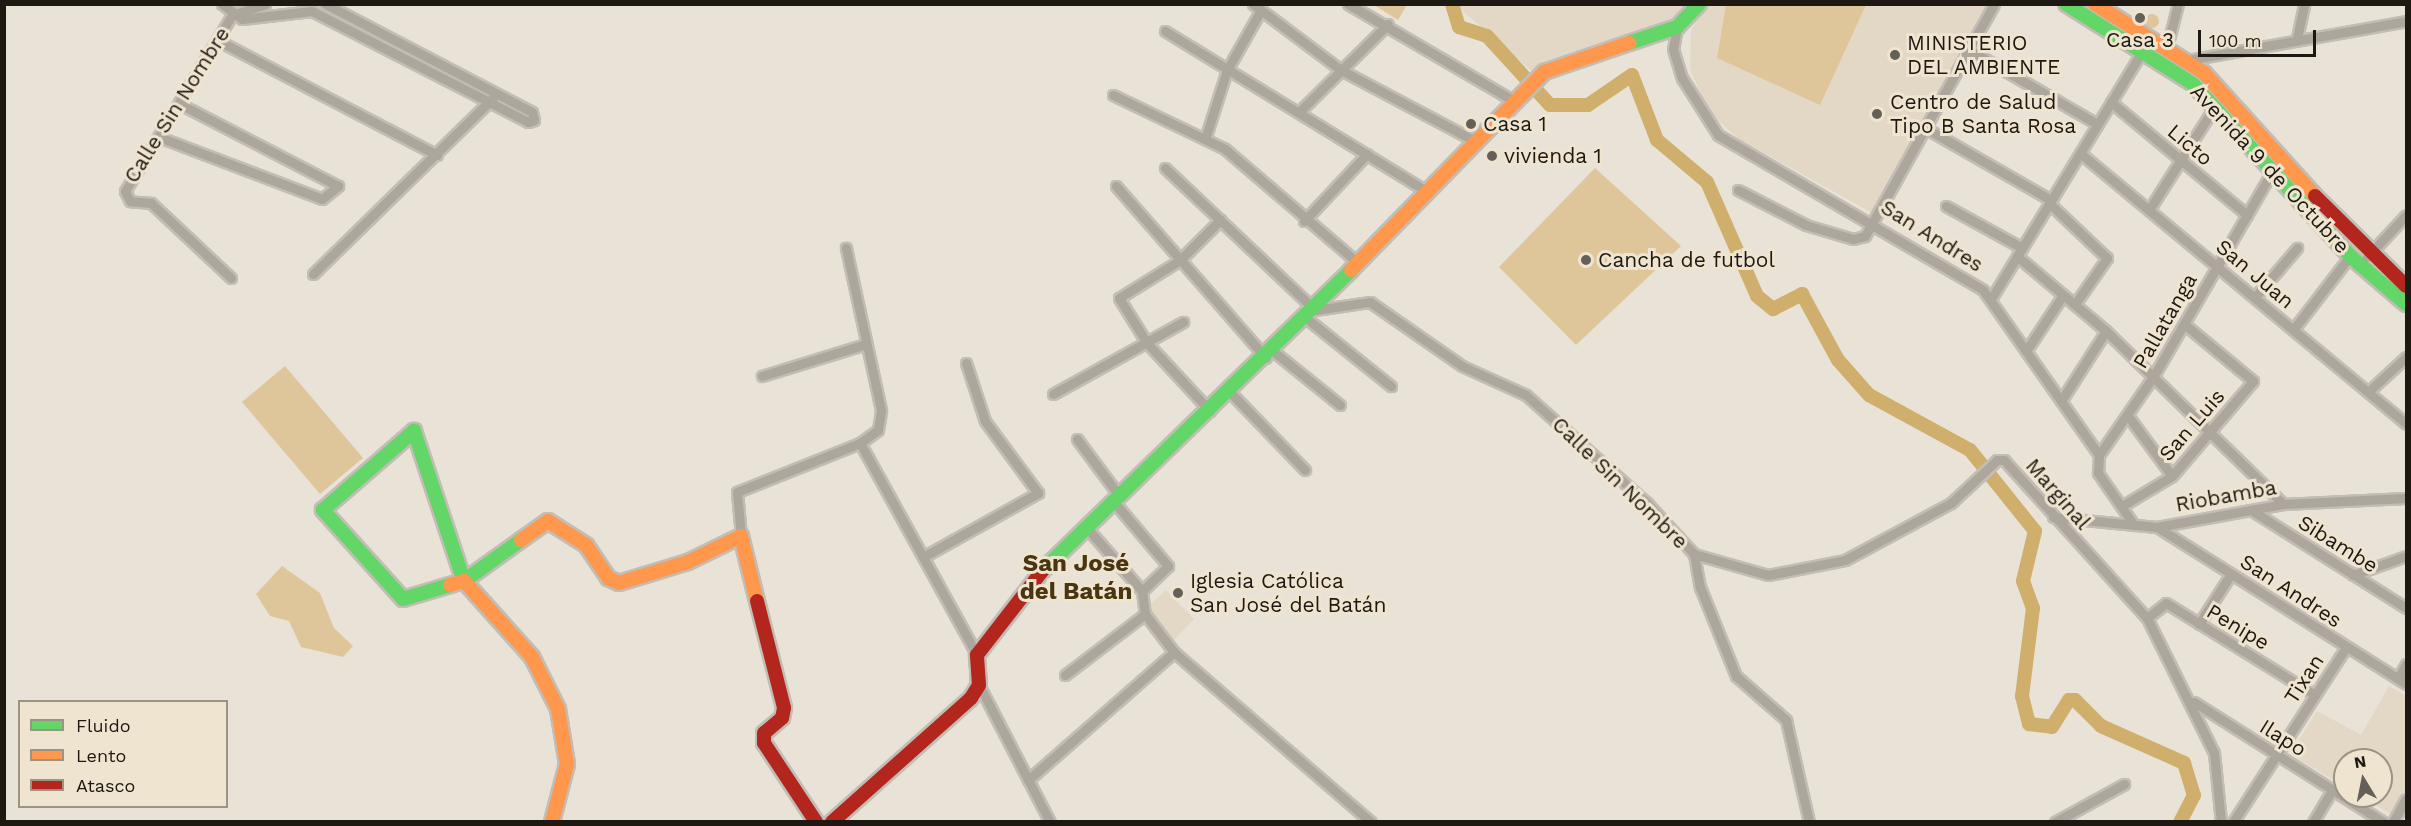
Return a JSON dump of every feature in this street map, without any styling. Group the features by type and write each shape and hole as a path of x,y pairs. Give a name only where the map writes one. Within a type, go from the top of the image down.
{"street":[{"name":"Calle Sin Nombre","path":"222,4 232,15 219,41 125,191 130,201 151,203 231,278"},
{"path":"232,15 265,4"},
{"path":"325,4 493,97"},
{"path":"1348,4 1388,24 1514,101"},
{"path":"977,655 1023,589 1270,355 1428,192 1473,140 1526,88 1544,72 1677,27 1699,4"},
{"path":"1738,190 1806,225 1853,239 1865,236 1971,51 1994,4"},
{"name":"Avenida 9 de Octubre","path":"2095,4 2188,60 2360,258 2406,286"},
{"path":"2167,47 2178,4"},
{"path":"2297,38 2304,4"},
{"path":"1204,139 1227,70 1257,7 1341,70 1473,140"},
{"name":"Avenida 9 de Octubre","path":"2076,7 2185,76 2273,170 2406,304"},
{"path":"232,15 312,11 493,97"},
{"path":"2188,60 2297,38 2406,21"},
{"path":"1299,112 1388,24"},
{"name":"San Andres","path":"1677,27 1673,49 1682,78 1718,135 1874,221 1975,283 1991,299 2099,454 2098,473 2134,525"},
{"path":"1165,31 1428,192"},
{"path":"219,41 437,155"},
{"path":"1991,299 2143,50"},
{"path":"1971,51 2097,124"},
{"path":"1113,95 1204,139 1245,165 1304,221 1359,264"},
{"path":"313,274 437,155 493,97"},
{"name":"Licto","path":"2111,102 2247,215"},
{"path":"159,137 322,199 338,186 180,104"},
{"path":"2149,210 2215,106"},
{"path":"1927,129 2050,202 2107,258 2075,304"},
{"name":"San Juan","path":"2080,153 2406,424"},
{"path":"1304,221 1367,154"},
{"path":"1165,168 1220,220 1311,314 1390,386"},
{"name":"Pallatanga","path":"2099,454 2128,416 2153,377 2273,170"},
{"path":"1116,186 1180,260 1270,355 1340,405"},
{"name":"Sibambe","path":"1946,206 2019,252 2062,295 2106,331 2283,504"},
{"path":"2293,330 2360,258 2406,215"},
{"path":"1210,411 1147,343 1119,296 1180,260 1220,220"},
{"path":"816,822 764,743 764,733 782,718 784,708 741,536 737,492 860,443 878,430 881,410 846,248"},
{"path":"2255,297 2297,248"},
{"path":"2026,351 2062,295"},
{"name":"Calle Sin Nombre","path":"1311,314 1370,302 1462,366 1526,395 1647,503 1694,554 1700,587 1736,676 1786,720 1809,822"},
{"path":"1053,394 1183,322"},
{"name":"San Luis","path":"2122,506 2172,476 2211,434 2253,381 2184,324"},
{"path":"2061,401 2106,331"},
{"path":"762,376 866,344"},
{"path":"2368,392 2406,357"},
{"path":"923,556 1038,493 985,421 966,363"},
{"path":"1230,392 1305,470"},
{"path":"2128,416 2172,476"},
{"path":"552,822 566,777 558,709 532,657 464,581 414,431 323,510 403,599 464,581 548,520 586,545 608,578 619,583 688,562 741,536"},
{"path":"1077,439 1117,500 1168,566 1142,591"},
{"path":"860,443 977,655 979,685 1050,822"},
{"name":"Marginal","path":"1694,554 1768,575 1845,560 1951,503 1991,466 2004,460 2053,517 2147,618 2194,702 2218,764 2221,822"},
{"name":"Riobamba","path":"2053,517 2157,527 2283,504 2406,498"},
{"name":"Sibambe","path":"2251,510 2406,608"},
{"name":"San Andres","path":"2157,527 2402,681"},
{"path":"1087,528 1142,591 1145,614 1174,652 1371,822"},
{"path":"2354,575 2406,556"},
{"path":"2199,624 2231,574"},
{"name":"Penipe","path":"2147,618 2166,603 2315,695"},
{"path":"1065,675 1145,614"},
{"name":"Tixan","path":"2233,822 2346,647"},
{"path":"1028,780 1174,652"},
{"path":"2402,681 2406,664"},
{"path":"832,822 979,685"},
{"name":"Ilapo","path":"2194,702 2383,822"},
{"path":"2055,822 2124,784"},
{"path":"2313,822 2332,790"},
{"path":"2393,822 2406,799"}],"shaded area":[{"path":"1726,4 1866,5 1820,105 1717,58"},
{"path":"1374,5 1407,5 1398,20"},
{"path":"1456,5 1694,5 1675,19 1533,72"},
{"path":"1705,5 1987,5 1872,213 1739,139 1707,111 1690,68 1691,31"},
{"path":"2149,14 2155,14 2159,21 2155,28 2149,28 2145,24 2145,18"},
{"name":"Cancha de futbol","path":"1595,168 1681,246 1576,345 1499,267"},
{"path":"285,366 363,458 320,494 242,402"},
{"path":"282,566 320,593 334,628 353,646 343,657 301,647 289,621 270,616 256,594"},
{"path":"1166,590 1194,619 1171,643 1146,608"},
{"path":"2389,686 2406,696 2406,790 2391,814 2381,808 2393,808 2393,748 2333,748 2333,780 2290,754 2317,711 2361,735"}],"waterway":[{"path":"1452,4 1459,27 1487,36 1550,105 1588,105 1632,75 1657,140 1707,182 1757,296 1773,309 1802,294 1838,360 1869,395 1970,450 2035,531 2023,581 2033,608 2022,696 2029,724 2052,727 2069,700 2075,700 2101,726 2184,763 2194,795 2180,822"}],"traffic: fast":[{"path":"1629,43 1677,27 1699,4"},
{"path":"2066,4 2193,84 2350,256 2406,304"},
{"path":"1043,570 1351,270"},
{"path":"450,585 403,599 323,510 414,431 464,581 521,540"}],"traffic: slow":[{"path":"2095,4 2204,73 2315,196"},
{"path":"1351,270 1544,72 1629,43"},
{"path":"521,540 548,521 586,545 608,578 619,583 688,562 741,536 757,601"},
{"path":"450,585 464,581 532,657 558,709 567,764 552,822"}],"traffic: jam":[{"path":"2315,196 2406,286"},
{"path":"832,822 971,698 979,685 977,655 1043,570"},
{"path":"757,601 784,708 782,718 764,733 764,743 816,822"}],"place":[{"name":"Casa 3","path":"2140,18"},
{"name":"MINISTERIO DEL AMBIENTE","path":"1895,55"},
{"name":"Centro de Salud Tipo B Santa Rosa","path":"1877,114"},
{"name":"Casa 1","path":"1471,124"},
{"name":"vivienda 1","path":"1492,156"},
{"name":"Cancha de futbol","path":"1586,260"},
{"name":"Iglesia Católica San José del Batán","path":"1178,593"}],"district":[{"name":"San José del Batán","path":"1076,578"}]}
